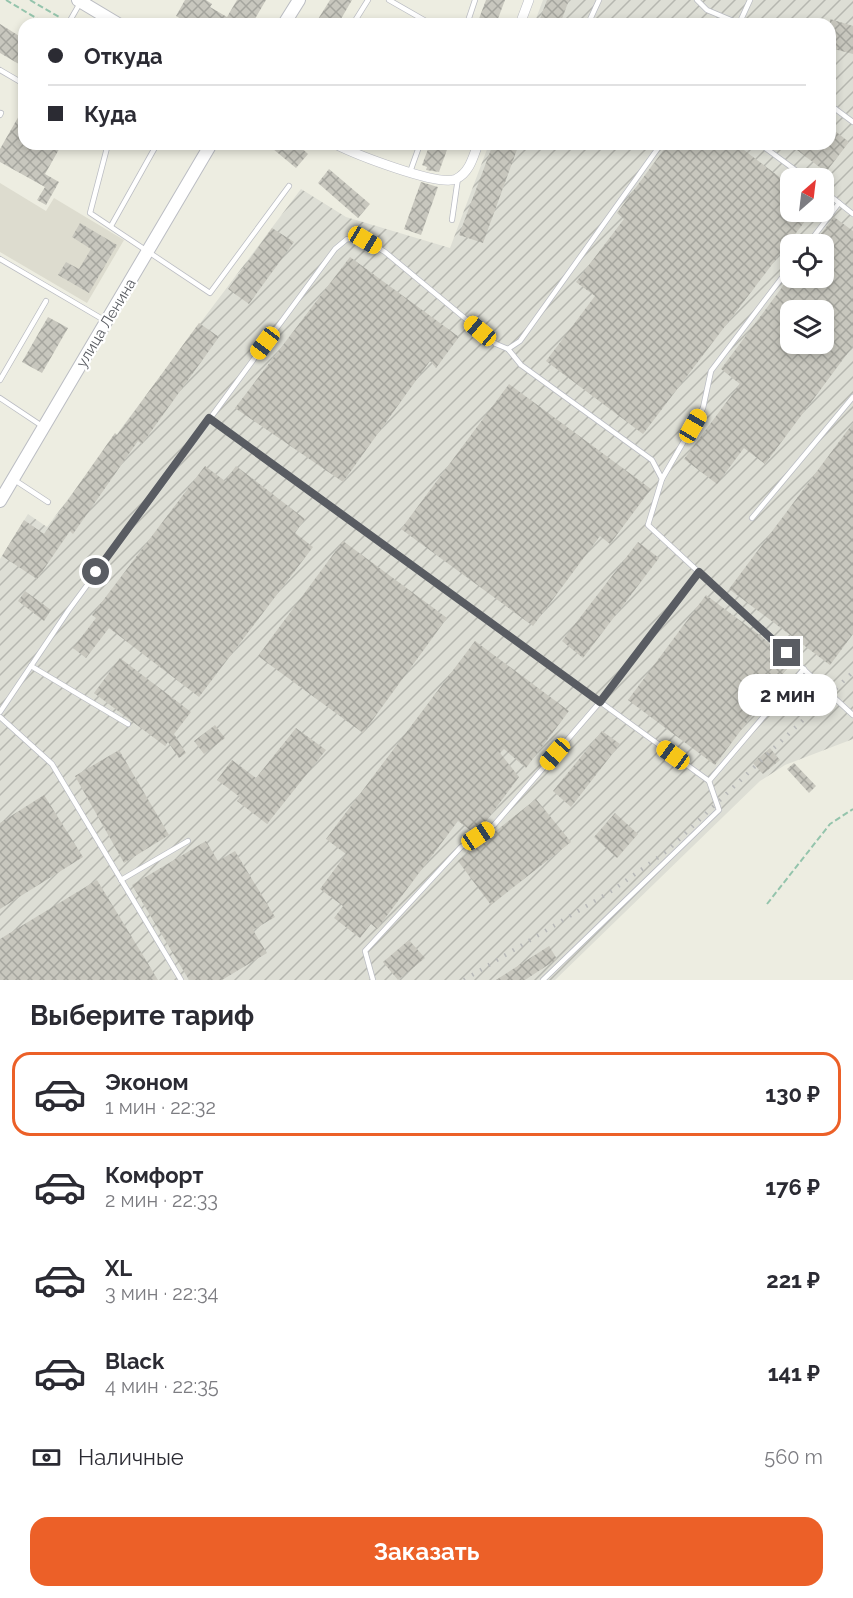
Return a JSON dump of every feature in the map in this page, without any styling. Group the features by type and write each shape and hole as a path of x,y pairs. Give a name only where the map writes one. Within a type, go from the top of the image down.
{"street":[{"path":"288,18 299,0"},
{"path":"522,18 529,0"},
{"path":"80,1 108,18"},
{"name":"улица Ленина","path":"0,501 208,150"},
{"path":"351,150 441,181 458,178 467,171 476,150"}],"lane":[{"path":"357,18 368,0"},
{"path":"389,0 421,18"},
{"path":"469,18 475,0"},
{"path":"591,18 599,0"},
{"path":"697,0 707,10 727,18"},
{"path":"741,18 750,0"},
{"path":"71,18 80,1"},
{"path":"0,70 18,80"},
{"path":"836,109 853,122"},
{"path":"106,150 90,213 210,293 289,186"},
{"path":"111,226 154,150"},
{"path":"410,172 418,150"},
{"path":"508,349 520,341 657,150"},
{"path":"768,150 792,168"},
{"path":"452,220 458,178"},
{"path":"834,199 853,214"},
{"path":"816,234 839,203"},
{"path":"0,712 68,611 209,418 335,249 347,239 365,240 385,252 496,344 508,349 521,365 652,460 662,478"},
{"path":"0,259 106,322"},
{"path":"780,280 711,370 703,408 662,478 648,525 853,715"},
{"path":"0,380 46,300"},
{"path":"752,518 853,397"},
{"path":"0,398 44,427"},
{"path":"209,418 710,781 719,810 543,980"},
{"path":"13,479 48,502"},
{"path":"373,980 365,951 461,847 494,825 600,702 699,572"},
{"path":"31,666 128,724"},
{"path":"710,781 804,669"},
{"path":"0,717 52,764 181,980"},
{"path":"121,880 188,842"}],"path":[{"path":"6,0 36,18"},
{"path":"30,0 60,18"},
{"path":"767,904 830,824 853,809"}],"shaded area":[{"path":"543,0 853,0 853,739 785,765 760,781 555,980 0,980 0,559 28,514 47,527 301,189 346,217 450,248 487,150 836,150 836,18 536,18"},
{"path":"0,183 46,211 54,198 124,240 87,303 0,252"}],"building":[{"path":"185,0 206,0 212,4 210,7 227,17 237,0 266,0 256,18 180,18 176,16"},
{"path":"330,0 352,0 342,18 319,18"},
{"path":"486,0 505,0 498,18 479,18"},
{"path":"547,0 569,0 562,18 540,18"},
{"path":"836,21 853,26 853,54 836,50"},
{"path":"0,24 18,35 18,64 0,53"},
{"path":"18,118 18,150 59,150 45,174 59,182 46,205 37,200 45,187 0,162 0,149"},
{"path":"836,132 849,142 829,168 821,168 797,150 836,150"},
{"path":"274,150 304,150 308,154 296,168"},
{"path":"428,150 447,150 439,172 426,170 427,167 422,165"},
{"path":"491,150 517,150 483,243 459,235"},
{"path":"664,150 744,150 780,177 780,222 804,222 795,234 780,234 780,254 643,434 546,361 595,296 576,282 624,219 617,213"},
{"path":"329,169 370,204 358,218 318,183"},
{"path":"421,182 438,187 421,235 404,229"},
{"path":"834,217 853,231 853,346 765,464 744,448 717,484 684,459 740,384 721,369 782,288 834,288 834,234 821,234 830,222 834,222"},
{"path":"80,223 117,245 89,293 58,275 66,262 79,269 91,249 72,237"},
{"path":"272,228 294,242 249,304 228,289"},
{"path":"350,257 459,337 436,368 430,361 343,482 235,408"},
{"path":"48,317 68,328 42,373 22,362"},
{"path":"199,323 219,337 142,444 138,441 73,534 70,531 37,579 2,556 24,520 44,534 115,433 117,435"},
{"path":"509,384 651,489 610,544 600,536 533,626 401,529"},
{"path":"853,423 853,634 830,665 729,589"},
{"path":"205,466 225,481 236,466 305,519 295,533 313,547 199,697 109,628 86,658 73,648 96,618 92,615"},
{"path":"343,541 447,618 363,733 258,656"},
{"path":"638,542 659,558 583,658 562,641"},
{"path":"25,591 51,610 44,621 18,601"},
{"path":"706,595 762,637 791,663 715,765 628,700"},
{"path":"475,641 569,711 526,768 504,749 500,753 519,777 481,828 474,833 458,821 377,929 371,924 360,938 334,918 343,906 320,889 346,854 326,839"},
{"path":"120,658 191,712 174,734 186,753 179,758 168,742 165,746 94,693"},
{"path":"215,725 225,738 204,754 194,741"},
{"path":"296,728 326,750 267,824 237,801 240,797 217,780 232,760 256,778"},
{"path":"602,731 620,744 571,807 553,791"},
{"path":"770,748 780,760 763,774 753,763"},
{"path":"119,750 169,835 124,863 75,776"},
{"path":"794,763 816,786 809,793 787,769"},
{"path":"44,795 83,857 0,909 0,823"},
{"path":"536,799 571,842 491,905 458,861"},
{"path":"615,813 638,834 617,858 594,837"},
{"path":"206,841 218,861 235,851 275,917 253,930 267,953 222,980 189,980 132,885"},
{"path":"97,880 158,980 0,980 0,939"},
{"path":"409,940 425,958 398,980 383,962"},
{"path":"549,946 557,959 525,980 496,980"}],"railway":[{"path":"464,980 613,890 667,851 853,672"}],"route":[{"path":"96,572 209,418 600,702 699,572 787,653"}]}
